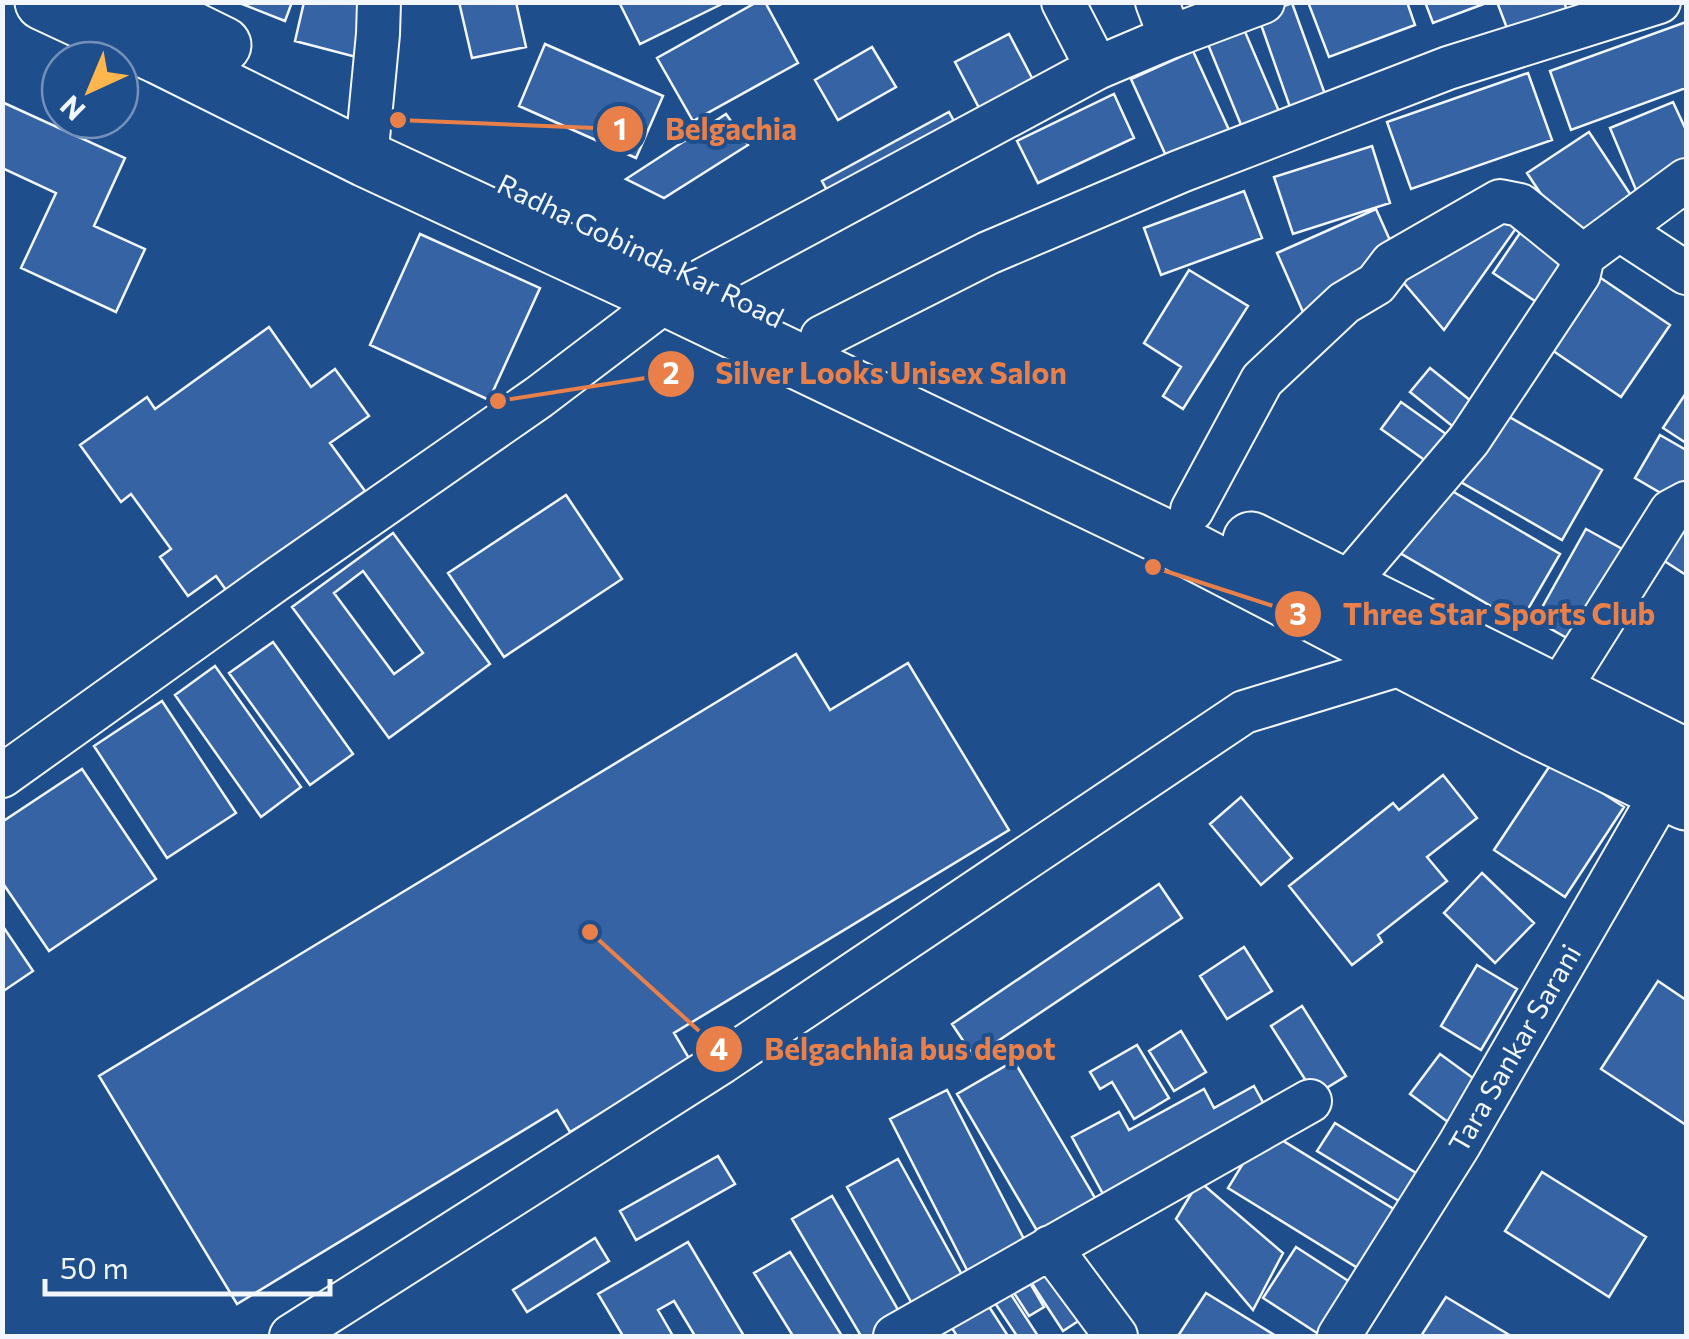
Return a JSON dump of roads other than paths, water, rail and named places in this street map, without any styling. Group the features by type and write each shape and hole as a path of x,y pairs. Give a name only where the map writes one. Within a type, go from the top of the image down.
{"main road":[{"path":"43,2 159,56 368,138 684,290 1175,542 1333,604 1680,777"},
{"path":"164,9 368,138"},
{"name":"Radha Gobinda Kar Road","path":"684,290 822,337 1192,510 1333,604"},
{"path":"1415,646 1556,694 1680,777"}],"street":[{"path":"368,138 378,2"},
{"path":"1063,2 1097,68"},
{"path":"2,776 540,397 684,290 1097,68 1163,20 1263,2"},
{"path":"822,337 988,253 1181,170 1448,68 1659,2"},
{"path":"1333,604 1469,440 1579,274 1583,256 1686,182"},
{"path":"1192,510 1262,380 1344,303 1376,284 1392,263 1500,201 1520,205 1583,256"},
{"path":"1620,230 1686,273"},
{"path":"1556,694 1671,511 1686,503"},
{"path":"291,1336 722,1062 1244,712 1415,646"},
{"name":"Tara Sankar Sarani","path":"1339,1336 1680,777"},
{"path":"896,1336 1310,1101"},
{"path":"1050,1247 1116,1336"}],"place":[{"name":"Belgachia","path":"398,120"},
{"name":"Silver Looks Unisex Salon","path":"498,401"},
{"name":"Three Star Sports Club","path":"1153,567"},
{"name":"Belgachhia bus depot","path":"590,932"}]}
